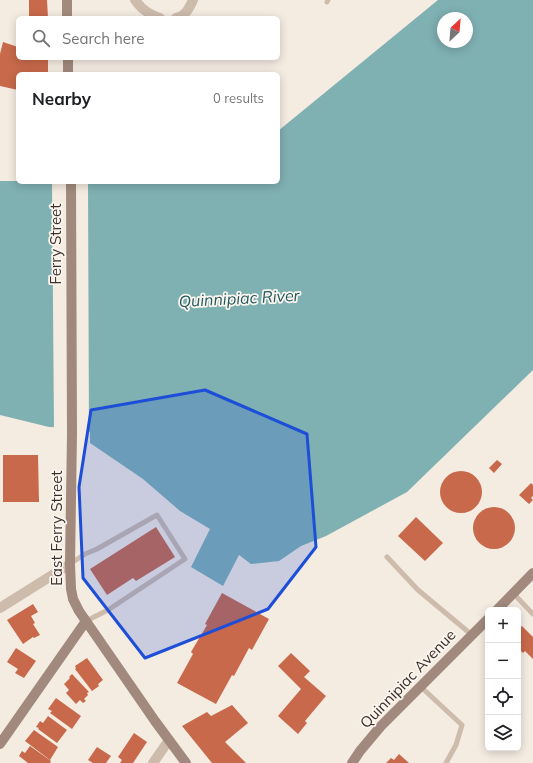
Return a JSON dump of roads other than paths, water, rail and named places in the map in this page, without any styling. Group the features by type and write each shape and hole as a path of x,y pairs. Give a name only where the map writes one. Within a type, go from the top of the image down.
{"main road":[{"path":"67,0 67,16"},
{"path":"68,60 68,72"},
{"name":"Ferry Street","path":"71,184 71,306"},
{"name":"East Ferry Street","path":"71,306 72,434 70,564 73,599 79,611 186,763"},
{"path":"499,607 533,573"},
{"path":"0,744 86,621"},
{"name":"Quinnipiac Avenue","path":"352,763 381,726 485,622"}],"street":[{"path":"135,0 145,12 153,16"},
{"path":"182,16 189,9 193,0"},
{"path":"0,608 70,564"},
{"path":"153,763 169,740"}],"lane":[{"path":"70,564 85,554 97,549 157,515 186,559 108,610 86,621"},
{"path":"388,557 418,590 472,635"},
{"path":"513,593 533,614"},
{"path":"421,687 462,725 456,745 446,763"}],"water":[{"name":"Quinnipiac River","path":"438,0 533,0 533,370 407,492 326,536 301,546 279,561 251,564 239,555 223,586 191,567 210,529 180,511 143,479 90,443 90,432 84,428 49,427 0,415 0,181 16,181 16,184 280,184 280,129"}]}
